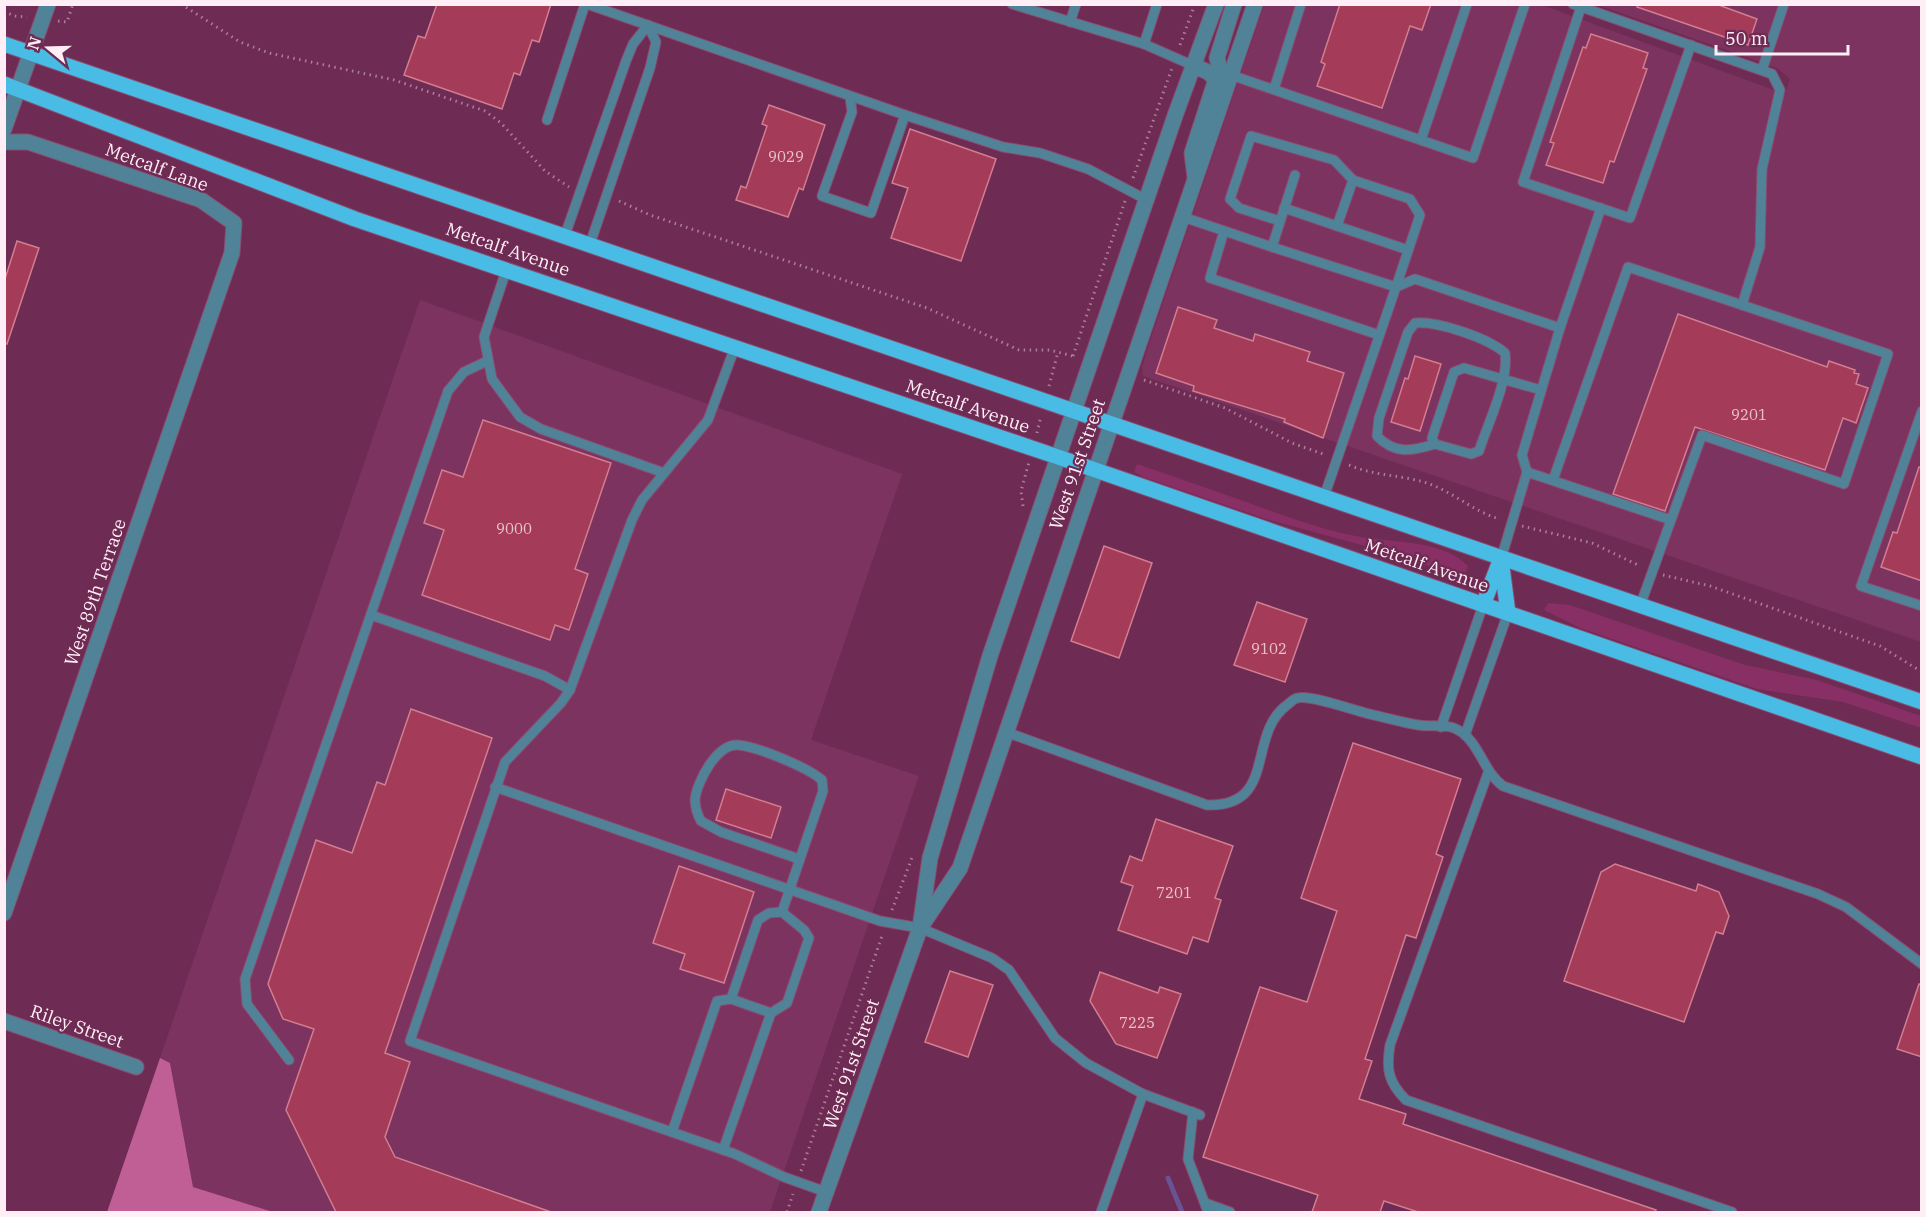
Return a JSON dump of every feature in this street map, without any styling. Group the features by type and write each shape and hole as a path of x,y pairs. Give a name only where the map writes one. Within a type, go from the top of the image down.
{"main road":[{"name":"Metcalf Avenue","path":"4,44 1922,702"},
{"name":"Metcalf Avenue","path":"12,86 355,219 1096,470 1922,757"},
{"path":"1483,605 1501,559"},
{"path":"1501,559 1508,614"}],"street":[{"path":"4,129 12,86 31,52 48,4"},
{"name":"West 91st Street","path":"819,1212 920,928 934,847 990,656 1216,4"},
{"path":"1231,75 1220,69 1217,58 1234,4"},
{"name":"West 91st Street","path":"920,928 960,868 1255,4"},
{"path":"1194,66 1208,72 1216,79 1192,153 1195,180"},
{"name":"Metcalf Lane","path":"4,142 28,142 201,200 234,224 232,253 222,283"},
{"name":"West 89th Terrace","path":"4,913 222,283"},
{"name":"Riley Street","path":"4,1021 136,1067"}],"lane":[{"path":"547,120 586,4 905,115 1003,147 1040,153 1088,169 1147,200"},
{"path":"1012,4 1144,45 1194,66"},
{"path":"1070,22 1076,4"},
{"path":"1144,45 1157,4"},
{"path":"1274,89 1301,4"},
{"path":"1421,140 1467,4"},
{"path":"1231,75 1473,158 1525,4"},
{"path":"1762,70 1784,4"},
{"path":"1690,45 1630,218 1523,182 1577,6 1690,45 1762,70 1772,74 1780,90 1762,170 1760,247 1742,305"},
{"path":"565,235 626,61 633,44 648,25"},
{"path":"590,244 650,68 656,42 648,25"},
{"path":"850,96 852,112 822,196 861,210 871,213 905,115"},
{"path":"1280,221 1239,208 1230,199 1251,136 1334,160 1353,180 1410,199 1420,215 1324,497"},
{"path":"1272,247 1295,175"},
{"path":"1337,226 1353,180"},
{"path":"1284,208 1408,250"},
{"path":"1501,559 1527,472 1522,454 1560,328 1601,208"},
{"path":"1183,217 1396,288 1415,279 1560,328"},
{"path":"1224,231 1210,278 1379,335"},
{"path":"1553,480 1628,267 1888,354 1844,484 1702,435 1640,606"},
{"path":"506,271 484,336 492,379 520,417 541,429 664,473"},
{"path":"1415,322 1425,322 1498,346 1505,353 1507,367 1503,379 1479,451 1472,454 1435,444 1411,452 1397,450 1377,436 1379,418 1405,343 1415,322"},
{"path":"735,347 708,420 642,500 632,520 570,690 561,703 505,762 410,1041 723,1150 826,1192"},
{"path":"289,1060 247,1004 245,979 448,391 464,372 487,361"},
{"path":"1435,444 1432,438 1454,372 1464,368 1542,390"},
{"path":"1922,411 1861,586 1922,606"},
{"path":"1527,472 1671,520"},
{"path":"1441,726 1483,605"},
{"path":"1465,735 1508,614"},
{"path":"371,615 545,676 570,690"},
{"path":"1006,732 1207,805 1225,806 1246,795 1254,780 1273,721 1282,709 1297,698 1316,698 1348,710 1419,725 1454,727 1470,739 1488,773 1503,786 1818,894 1846,907 1922,964"},
{"path":"782,912 823,791 822,780 810,769 737,744 725,748 707,770 696,796 695,806 701,821 708,827 799,860"},
{"path":"1488,773 1390,1045 1387,1063 1389,1078 1406,1100 1732,1212"},
{"path":"495,787 789,890 887,922 920,928 992,958 1009,970 1055,1038 1086,1064 1143,1094 1196,1114 1188,1159 1207,1208 1230,1212"},
{"path":"723,1150 771,1013 787,1003 809,938 804,930 782,912 769,914 758,920 731,999"},
{"path":"672,1132 717,1001 731,999 771,1013"},
{"path":"1101,1212 1143,1094"}],"path":[{"path":"67,22 74,4"},
{"path":"181,4 240,42 269,53 394,80 485,111 501,123 558,182 581,190"},
{"path":"4,11 14,16"},
{"path":"606,197 650,215 927,308 1018,350 1058,352 1092,362"},
{"path":"1023,515 1021,491 1058,352"},
{"path":"1130,375 1225,408 1292,443 1360,470 1424,482 1449,491 1485,514 1541,532 1592,543 1626,562 1710,586 1880,646 1922,672"},
{"path":"787,1212 887,922 914,852"}],"shaded area":[{"path":"1264,5 1542,5 1785,94 1790,79 1777,68 1598,5 1921,5 1921,642 1143,376 1142,367 1151,338"},
{"path":"420,300 902,474 811,740 919,776 770,1212 273,1212 193,1187 170,1063 160,1058"},
{"path":"1137,464 1328,529 1355,536 1434,547 1458,558 1468,566 1466,572 1445,571 1369,547 1269,520 1143,477 1134,472"},
{"path":"1548,603 1570,605 1745,665 1817,680 1921,716 1921,728 1843,702 1757,689 1580,628 1544,610"},
{"path":"160,1058 170,1063 193,1187 273,1212 107,1212"}],"building":[{"path":"437,4 551,4 539,42 532,40 520,75 514,73 502,109 404,75 418,36 425,38"},
{"path":"1340,4 1431,4 1422,30 1410,26 1382,108 1317,86 1325,64 1321,62"},
{"path":"1638,4 1716,4 1757,19 1748,45 1637,7"},
{"path":"1591,34 1648,53 1643,68 1647,69 1614,162 1610,161 1603,183 1546,165 1554,143 1550,142 1583,47 1586,48"},
{"path":"769,105 825,125 803,190 799,188 788,217 736,200 741,186 746,188 767,126 762,124"},
{"path":"910,129 996,159 961,261 891,238 908,188 892,183"},
{"path":"17,241 39,248 7,344 4,344 4,282"},
{"path":"1178,307 1217,320 1214,328 1253,341 1255,334 1310,352 1307,361 1344,373 1323,438 1284,422 1285,419 1193,391 1194,386 1156,373"},
{"path":"1678,314 1827,367 1829,361 1855,370 1854,373 1859,374 1856,384 1868,388 1856,423 1843,418 1825,470 1695,427 1665,511 1613,494"},
{"path":"1415,356 1441,364 1420,431 1391,422 1405,378 1408,379"},
{"path":"483,420 611,463 575,569 588,574 569,630 555,625 550,640 422,595 444,530 424,523 442,470 463,477"},
{"path":"1919,467 1922,468 1922,581 1881,567 1893,532 1897,533"},
{"path":"1104,546 1152,563 1119,658 1071,641"},
{"path":"1257,602 1307,619 1285,682 1234,665"},
{"path":"411,709 492,738 385,1053 410,1062 385,1137 395,1157 551,1212 336,1212 286,1110 314,1029 283,1019 268,984 316,840 352,853 377,782 385,785"},
{"path":"1353,743 1461,779 1436,854 1443,857 1416,938 1406,935 1365,1059 1372,1061 1359,1099 1406,1114 1403,1124 1656,1210 1655,1212 1418,1212 1384,1201 1380,1212 1312,1212 1318,1195 1203,1157 1260,987 1307,1002 1337,911 1301,898"},
{"path":"726,789 781,807 771,838 716,820"},
{"path":"1156,819 1233,846 1215,898 1221,900 1208,942 1193,937 1187,954 1118,930 1133,886 1121,882 1130,856 1142,861"},
{"path":"1615,864 1696,891 1698,884 1719,892 1729,916 1723,934 1716,932 1684,1022 1564,981 1601,872"},
{"path":"679,866 754,892 724,983 680,969 685,954 653,943"},
{"path":"950,971 993,985 968,1057 925,1042"},
{"path":"1100,972 1158,993 1160,987 1181,994 1157,1058 1116,1044 1090,1001"},
{"path":"1919,984 1922,985 1922,1057 1897,1049"}],"waterway":[{"path":"1168,1178 1182,1212"}]}
